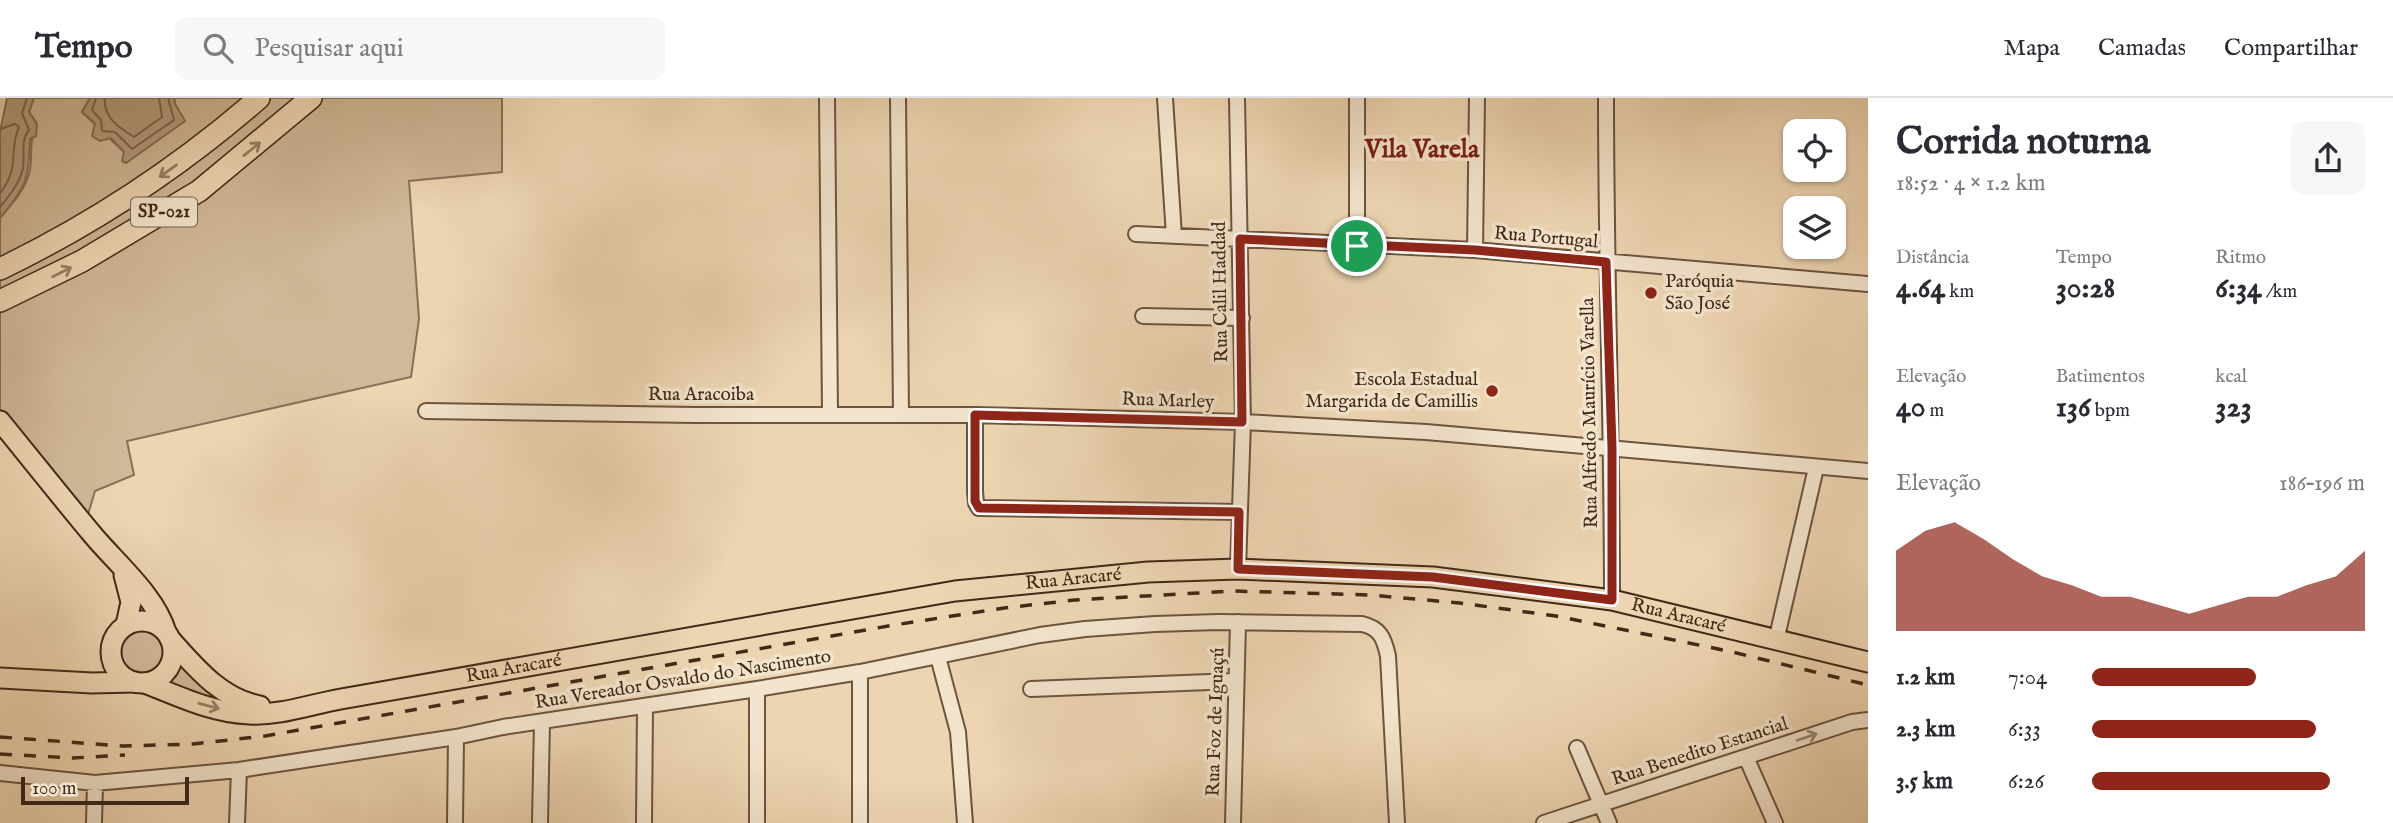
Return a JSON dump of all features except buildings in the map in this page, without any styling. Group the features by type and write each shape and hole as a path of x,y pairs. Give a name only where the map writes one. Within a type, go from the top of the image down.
{"highway":[{"name":"SP-021","path":"0,269 34,253 128,199 184,160 259,98"},
{"name":"SP-021","path":"0,301 82,261 200,191 311,98"}],"main road":[{"path":"0,421 156,610 173,649 169,668 154,680 72,682 0,678"},
{"path":"121,568 131,602 126,625"},
{"name":"Rua Aracaré","path":"140,682 194,702 237,713 258,714 955,591 1149,572 1238,569 1433,577 1612,600 1868,662"},
{"path":"72,682 92,672 103,659 118,632 126,625 147,621 158,625 168,636"},
{"name":"Rua Aracaré","path":"168,636 207,678 231,696 251,705 281,710"},
{"path":"113,642 111,652 118,671 140,682"}],"street":[{"path":"827,98 830,413"},
{"path":"898,98 901,414"},
{"path":"1165,98 1174,236"},
{"name":"Rua Calil Haddad","path":"1237,98 1242,318 1238,569"},
{"path":"1357,98 1357,246"},
{"path":"1475,250 1477,98"},
{"name":"Rua Alfredo Maurício Varella","path":"1606,98 1612,600"},
{"name":"Rua Portugal","path":"1136,234 1475,250 1868,284"},
{"path":"1143,316 1242,318"},
{"name":"Rua Aracoiba","path":"426,411 975,415"},
{"path":"975,415 975,501 979,508 1239,512"},
{"name":"Rua Marley","path":"975,415 1242,422 1426,432 1868,471"},
{"path":"1776,641 1816,468"},
{"name":"Rua Vereador Osvaldo do Nascimento","path":"0,773 95,783 239,771 860,672 1040,635 1085,629 1238,622 1362,624 1373,626 1382,636 1388,656 1397,823"},
{"name":"Rua Foz de Iguaçú","path":"1233,823 1238,622"},
{"path":"937,657 958,732 965,823"},
{"path":"860,672 860,823"},
{"path":"1031,689 1235,681"},
{"path":"757,689 757,823"},
{"path":"644,823 645,707"},
{"name":"Rua Benedito Estancial","path":"1544,823 1852,722 1868,720"},
{"path":"540,823 542,722"},
{"path":"455,823 456,737"},
{"path":"1577,748 1609,823"},
{"path":"1746,757 1775,823"},
{"path":"237,823 239,771"},
{"path":"94,823 95,783"}],"shaded area":[{"path":"34,98 90,98 82,112 124,152 175,104 174,98 502,98 502,172 409,181 419,319 411,377 127,441 134,475 95,491 86,521 0,415 0,218 18,196 30,170 31,148 37,124 29,112"},
{"path":"142,626 160,633 167,651 160,669 142,676 124,669 117,651 124,633"},
{"path":"177,656 221,704 160,683 170,674"}],"water":[{"path":"7,98 34,98 29,112 37,124 36,136 30,139 29,164 21,190 0,218 0,132"},
{"path":"90,98 174,98 185,121 126,163 122,161 124,152 111,138 100,141 92,136 95,123 82,112"}],"railway":[{"path":"0,737 123,746 193,744 265,736 1004,608 1075,600 1233,591 1370,595 1460,603 1556,616 1728,651 1868,685"},
{"path":"0,754 73,758 125,755"}],"place":[{"name":"Paróquia São José","path":"1651,293"},
{"name":"Escola Estadual Margarida de Camillis","path":"1492,391"}],"district":[{"name":"Vila Varela","path":"1422,149"}],"route":[{"path":"1240,239 1357,246 1475,250 1606,262 1612,448 1612,600 1433,577 1238,569 1239,512 982,509 977,506 975,415 1242,422 1240,239"}]}
